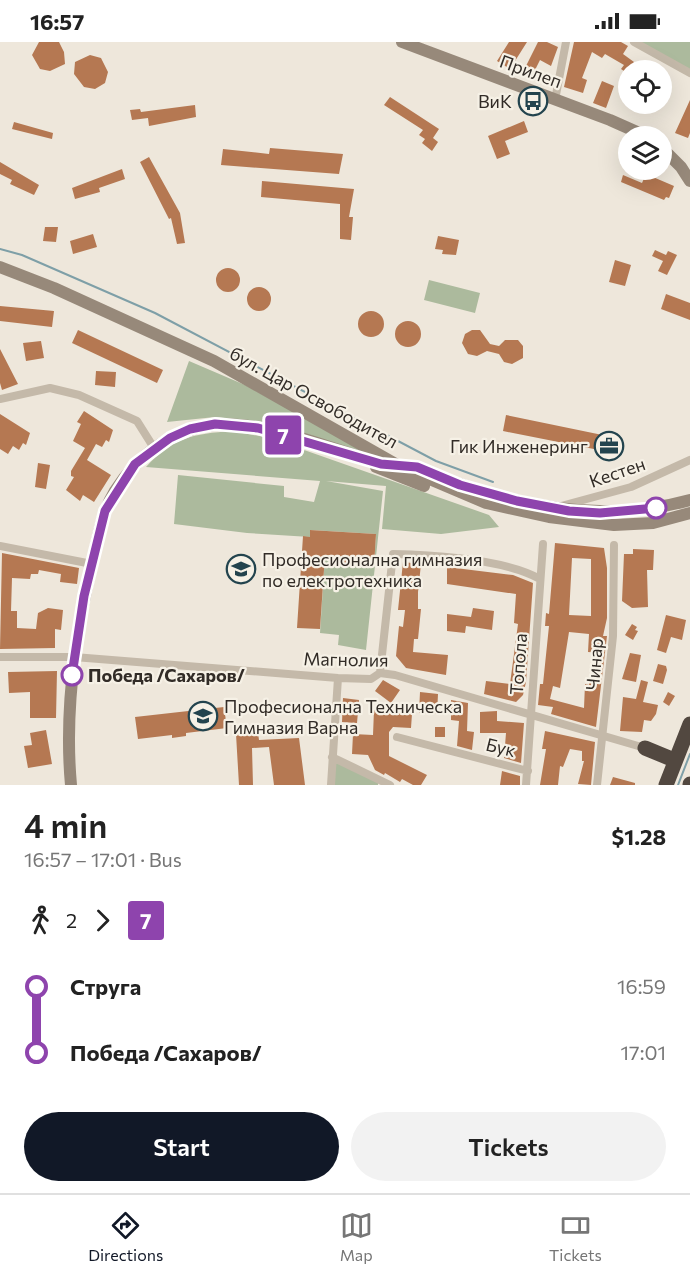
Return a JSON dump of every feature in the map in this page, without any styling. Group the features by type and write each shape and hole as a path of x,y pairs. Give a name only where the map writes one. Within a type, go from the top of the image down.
{"highway":[{"path":"671,769 690,718"},
{"path":"671,769 690,724"},
{"path":"645,748 671,769"}],"main road":[{"name":"Прилеп","path":"402,42 621,126"},
{"path":"672,158 690,181"},
{"name":"бул. Цар Освободител","path":"0,260 99,301 205,350 417,467 460,485 552,508 600,513 658,508 690,500"},
{"name":"бул. Цар Освободител","path":"0,267 64,292 214,361 399,466 486,503 549,518 614,525 653,523 690,513"},
{"path":"71,785 68,748 74,657 92,564 105,511 114,492 135,464 154,448 190,429 232,424 258,428 381,464 417,467"},
{"path":"346,454 388,473 446,493 486,503"}],"street":[{"path":"555,100 567,42"},
{"path":"634,42 690,73"},
{"path":"0,399 50,388 79,395 137,421 154,448"},
{"name":"Кестен","path":"552,508 631,487 690,460"},
{"name":"Топола","path":"526,785 543,544"},
{"name":"Чинар","path":"597,785 613,636 614,545"},
{"path":"0,546 92,564"},
{"path":"380,673 393,554 502,565 524,570 540,579"},
{"name":"Магнолия","path":"0,657 74,657 338,678 371,679 380,673 395,675 531,717 645,748"},
{"path":"330,785 338,678"},
{"name":"Бук","path":"397,737 528,771"},
{"path":"332,757 378,782 390,785"}],"green space":[{"path":"634,42 690,42 690,73 672,63 672,60 667,60"},
{"path":"429,280 480,293 475,313 424,300"},
{"path":"189,361 245,385 376,456 262,422 215,417 167,422"},
{"path":"232,431 270,438 489,515 499,527 441,534 382,529 386,486 326,481 383,491 366,650 338,645 339,635 320,633 325,555 341,556 340,564 374,566 376,534 311,530 310,537 247,533 174,524 178,475 284,486 284,497 314,502 320,481 146,467 165,449 184,439"},
{"path":"332,757 378,779 378,785 331,785"}],"building":[{"path":"39,42 59,42 64,52 65,64 50,71 40,69 32,55"},
{"path":"509,42 527,42 510,69 497,61"},
{"path":"538,42 547,42 558,47 551,66 540,60 531,78 522,74"},
{"path":"574,42 621,42 628,46 623,54 631,60 618,62 605,54 602,58 592,52 582,78 587,80 583,93 564,87"},
{"path":"90,55 101,58 108,72 105,83 95,89 84,87 74,74 75,62"},
{"path":"602,81 614,86 606,108 593,103"},
{"path":"390,97 439,129 433,138 438,142 432,151 422,143 425,139 419,135 423,130 384,105"},
{"path":"690,100 690,133 688,138 675,133"},
{"path":"195,105 196,117 149,126 148,118 132,120 130,110 140,109 141,112"},
{"path":"524,121 528,132 505,141 510,154 497,159 488,136"},
{"path":"14,122 53,133 52,139 12,129"},
{"path":"270,148 343,154 339,174 221,165 223,149 269,154"},
{"path":"149,157 180,213 185,243 177,244 171,218 169,219 140,162"},
{"path":"0,162 39,185 34,195 10,184 12,180 0,174"},
{"path":"122,169 125,179 99,188 100,192 75,199 72,188"},
{"path":"622,180 635,180 642,183 643,180 660,180 674,186 669,198 666,197 664,200 621,182"},
{"path":"262,181 354,189 349,217 353,217 351,240 340,239 340,204 261,197"},
{"path":"45,227 58,227 56,242 43,241"},
{"path":"93,234 97,247 73,254 70,241"},
{"path":"438,236 459,240 456,255 442,254 443,250 435,249"},
{"path":"655,250 666,255 668,251 677,255 667,275 658,271 663,261 652,256"},
{"path":"615,260 631,265 625,286 609,282"},
{"path":"228,268 237,271 240,280 237,289 228,292 219,289 216,280 219,271"},
{"path":"259,287 267,291 271,299 267,307 259,311 251,307 247,299 251,291"},
{"path":"666,294 690,303 690,320 661,309"},
{"path":"0,306 54,311 52,327 0,321"},
{"path":"371,311 380,315 384,324 380,333 371,337 362,333 358,324 362,315"},
{"path":"408,321 417,325 421,334 417,343 408,347 399,343 395,334 399,325"},
{"path":"78,330 163,370 157,383 72,343"},
{"path":"472,330 480,330 490,344 499,346 505,340 518,340 523,346 523,358 512,364 504,362 499,354 487,351 477,356 468,354 462,343 465,334"},
{"path":"41,341 44,358 26,361 23,343"},
{"path":"0,349 18,384 2,390 0,383"},
{"path":"96,371 116,372 115,387 95,385"},
{"path":"84,411 113,430 109,442 106,440 102,447 96,444 87,460 111,475 94,502 83,495 80,501 66,490 74,477 71,476 71,471 85,448 73,441 81,424 77,422"},
{"path":"0,414 30,433 26,445 23,443 19,450 13,446 8,454 0,449"},
{"path":"506,415 617,438 614,453 503,431"},
{"path":"38,463 50,465 46,489 35,487"},
{"path":"310,530 376,534 374,566 340,564 341,556 325,555 320,629 297,628 303,536 310,537"},
{"path":"555,543 604,548 607,568 607,618 603,636 607,636 596,727 551,714 553,707 538,705 540,684 543,684 549,626 545,626 546,613 549,614","holes":["572,558 591,559 591,616 569,615","569,632 589,634 588,652 600,653 594,676 591,675 589,685 585,684 584,708 550,699 553,686 560,688"]},
{"path":"633,549 654,550 653,570 647,570 648,607 632,608 622,601 624,554 633,554"},
{"path":"2,553 79,568 77,584 60,582 61,574 39,570 38,574 31,574 30,579 12,578 11,611 17,611 17,628 36,629 38,613 48,608 63,610 61,630 55,629 55,648 0,649"},
{"path":"403,562 421,564 418,609 421,609 418,639 414,639 413,652 448,655 446,675 406,668 396,656 399,626 403,627 405,610 398,610"},
{"path":"447,567 513,575 533,583 526,682 523,695 516,702 484,694 486,681 510,684 518,624 514,623 516,594 447,584"},
{"path":"473,608 494,611 492,630 466,626 465,633 447,631 447,614 471,617"},
{"path":"666,615 686,620 682,640 671,637 666,653 657,650"},
{"path":"632,624 637,627 635,630 638,631 633,640 625,635"},
{"path":"630,653 641,655 636,682 622,679"},
{"path":"658,664 666,666 667,670 663,684 653,681"},
{"path":"57,671 56,718 30,718 30,692 9,693 8,672"},
{"path":"383,680 400,690 391,703 375,691"},
{"path":"641,680 648,682 643,702 658,705 656,714 651,721 644,720 642,732 620,731 623,697 636,699"},
{"path":"420,692 438,694 437,714 419,713"},
{"path":"668,692 675,696 669,706 663,702"},
{"path":"343,698 359,700 357,723 342,722"},
{"path":"451,700 468,703 467,731 474,732 472,750 457,746 459,721 451,720"},
{"path":"224,707 227,728 186,733 186,736 172,738 172,735 138,739 135,717"},
{"path":"374,710 412,714 411,728 393,727 389,732 389,756 427,775 421,785 413,785 402,779 400,782 385,773 384,775 375,770 368,755 352,754 353,734 373,735"},
{"path":"497,711 497,721 524,723 521,763 504,758 506,733 480,733 480,712"},
{"path":"435,727 445,727 445,737 435,737"},
{"path":"46,730 52,764 28,768 24,746 32,745 30,733"},
{"path":"545,731 595,742 591,785 578,784 584,761 582,761 582,751 570,749 563,767 560,766 558,785 540,785 546,749 542,749"},
{"path":"258,733 259,740 299,738 305,785 274,785 269,747 252,748 253,785 239,785 236,734"},
{"path":"502,771 520,776 520,785 500,785"},
{"path":"613,777 635,783 635,785 610,785"}],"waterway":[{"path":"0,249 22,255 155,313 436,461 493,482"},
{"path":"678,785 690,754"}],"bus line":[{"name":"7","path":"72,675 84,596 105,511 114,492 124,477 146,454 170,438 190,429 215,424 258,428 381,464 417,467 460,485 517,501 569,511 600,513 656,508"}],"place":[{"name":"ВиК","path":"533,101"},
{"name":"Гик Инженеринг","path":"609,446"},
{"name":"Професионална гимназия по електротехника","path":"241,569"},
{"name":"Победа /Сахаров/","path":"72,675"},
{"name":"Професионална Техническа Гимназия Варна","path":"203,716"}]}
